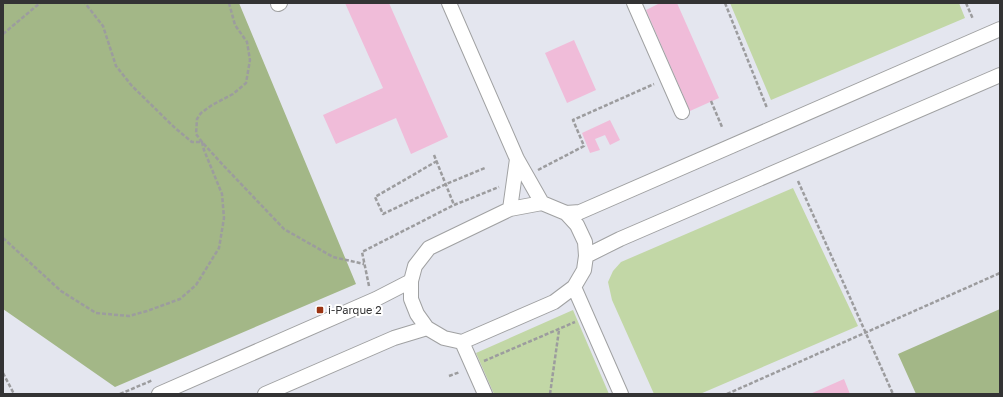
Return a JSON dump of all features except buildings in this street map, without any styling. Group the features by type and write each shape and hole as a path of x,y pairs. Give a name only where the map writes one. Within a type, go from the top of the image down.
{"street":[{"path":"449,3 517,159 520,178 510,209"},
{"path":"634,3 682,112"},
{"path":"566,213 580,212 1000,29"},
{"path":"586,256 620,239 1000,75"},
{"path":"520,178 542,203 566,213 577,225 585,242 586,256 584,270 574,288 554,302 462,342 444,338 427,328 417,314 411,299 411,281 415,266 429,248 510,209 542,203"},
{"path":"159,394 376,299 411,281"},
{"path":"574,288 588,316 621,394"},
{"path":"265,394 394,338 427,328"},
{"path":"462,342 485,394"}],"path":[{"path":"3,34 40,3"},
{"path":"86,3 103,26 116,66 132,86 175,128 192,142 202,142"},
{"path":"229,3 235,25 247,42 250,60 246,83 233,94 212,105 201,113 197,119 196,134 223,165 284,229 333,257 364,264"},
{"path":"725,3 767,108"},
{"path":"966,3 973,19"},
{"path":"369,286 362,252 454,205 520,178 584,146 573,120 667,78"},
{"path":"711,101 722,127"},
{"path":"3,238 61,291 96,313 129,316 148,311 180,299 196,285 219,248 224,218 222,194 202,142"},
{"path":"434,156 454,205"},
{"path":"437,161 375,197 383,214 446,184 485,168"},
{"path":"798,181 893,394"},
{"path":"727,394 1000,273"},
{"path":"449,376 588,316"},
{"path":"550,394 559,329"},
{"path":"3,372 14,394"},
{"path":"120,394 156,378"}],"shaded area":[{"path":"3,3 1000,3 1000,394 3,394"}],"green space":[{"path":"3,3 239,3 356,284 115,387 3,309"},
{"path":"730,3 959,3 965,18 771,100"},
{"path":"793,188 858,326 700,394 654,394 612,300 608,282 613,271 621,262"},
{"path":"1000,309 1000,394 916,394 898,354"},
{"path":"573,310 609,394 494,394 476,353"}],"place":[{"name":"i-Parque 2","path":"320,310"}]}
